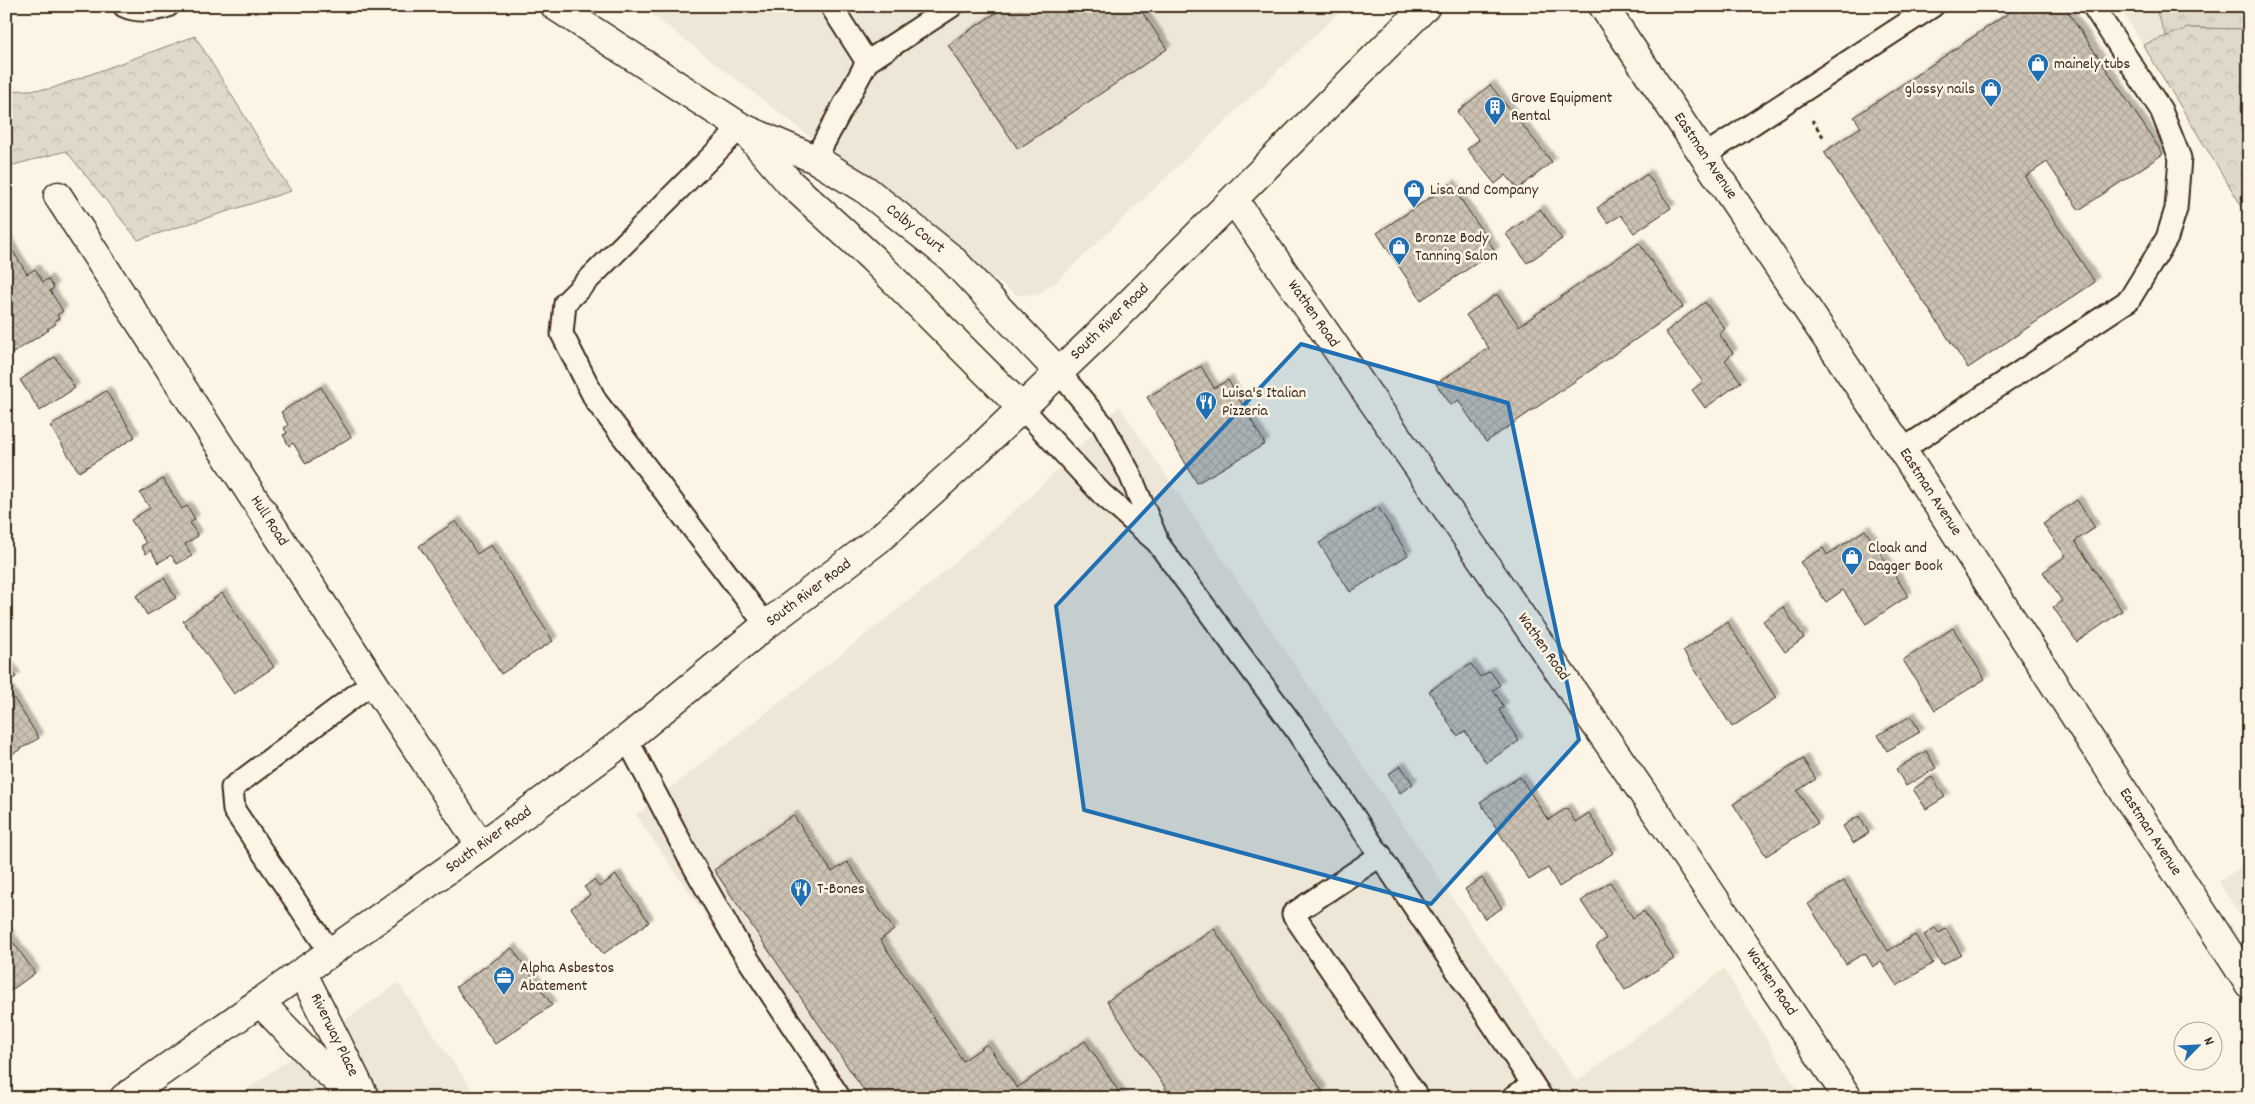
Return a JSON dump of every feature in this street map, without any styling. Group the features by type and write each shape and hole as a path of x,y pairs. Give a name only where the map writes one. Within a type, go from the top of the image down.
{"street":[{"name":"Colby Court","path":"555,6 741,126 815,159 866,190 951,258 1059,372"},
{"name":"South River Road","path":"124,1098 482,846 627,739 766,625 879,540 1059,372 1234,200 1426,6"},
{"name":"Eastman Avenue","path":"1603,6 1902,450 2249,984"},
{"name":"Colby Court","path":"741,126 790,183 872,258 1022,408"},
{"name":"Hull Road","path":"58,196 373,682 482,846"},
{"name":"Wathen Road","path":"1234,200 1661,820 1848,1098"},
{"name":"Riverway Place","path":"302,972 365,1098"},
{"name":"Riverway Place","path":"260,1002 323,1068 357,1098"}],"lane":[{"path":"124,6 130,9 160,10 168,6"},
{"path":"831,6 867,62"},
{"path":"815,159 867,62 952,6"},
{"path":"1705,155 1933,6"},
{"path":"1902,450 2129,300 2167,238 2176,209 2180,158 2161,110 2092,6"},
{"path":"741,126 565,303 562,334 596,401 766,625"},
{"path":"1059,372 1103,425 1129,472 1146,510 1157,542"},
{"path":"1022,408 1095,488 1157,542 1294,727 1537,1091 1512,1098"},
{"path":"330,952 234,810 232,788 373,682"},
{"path":"627,739 688,856 738,944 840,1098"},
{"path":"1381,855 1293,914 1418,1098"}],"path":[{"path":"1808,113 1824,138"}],"highlighted area":[{"path":"1301,344 1508,403 1579,740 1431,904 1084,810 1056,606"}],"shaded area":[{"path":"641,6 1346,6 1055,283 1038,294 1016,295"},
{"path":"2119,6 2249,6 2249,29 2188,28 2143,45"},
{"path":"1119,406 1577,1082 1724,969 1802,1098 831,1098 636,815 929,585 1030,497"},
{"path":"2249,861 2249,930 2219,882"},
{"path":"398,983 478,1098 248,1098 243,1092"}],"green space":[{"path":"2162,6 2249,6 2249,29 2188,28 2166,36 2157,13"},
{"path":"2188,28 2249,29 2249,218 2143,45"},
{"path":"195,36 291,191 138,240 66,151 6,167 6,91 50,89"}],"building":[{"path":"1006,6 1138,6 1167,49 1018,149 948,45"},
{"path":"2019,6 2064,6 2163,154 2079,210 2047,162 2025,177 2095,282 1968,368 1824,152 1861,127 1854,117"},
{"name":"Grove Equipment Rental","path":"1490,85 1552,162 1518,189 1506,175 1495,184 1467,149 1479,140 1457,112"},
{"path":"1647,174 1671,208 1634,233 1621,215 1608,223 1597,208"},
{"path":"1451,184 1495,251 1421,300 1377,233"},
{"path":"1540,209 1562,239 1527,263 1506,234"},
{"path":"6,240 27,274 35,269 43,282 48,279 54,288 50,291 63,311 57,315 59,318 54,321 56,324 47,329 49,330 8,356 6,353"},
{"path":"1639,243 1683,307 1486,442 1458,400 1451,405 1436,384 1489,348 1466,315 1497,294 1519,326"},
{"path":"1705,302 1725,329 1719,334 1733,353 1725,360 1741,382 1705,408 1692,390 1703,382 1665,332"},
{"path":"55,357 75,388 40,411 20,380"},
{"name":"Luisa's Italian Pizzeria","path":"1201,366 1214,388 1228,380 1265,444 1197,483 1147,397"},
{"path":"321,387 351,437 306,464 293,443 289,446 283,435 287,433 284,428 288,425 281,412"},
{"path":"106,391 135,437 79,472 50,426"},
{"path":"163,479 182,509 187,506 195,519 190,523 198,536 185,544 192,556 177,564 171,555 158,563 151,550 146,554 141,546 146,543 131,520 150,508 140,493"},
{"path":"2077,500 2095,528 2075,541 2122,611 2077,642 2053,607 2062,601 2043,572 2066,556 2043,524"},
{"path":"1378,507 1408,555 1350,592 1319,543"},
{"path":"456,521 477,554 491,545 553,641 501,674 419,546"},
{"name":"Cloak and Dagger Book","path":"1865,530 1908,596 1866,624 1843,590 1826,602 1800,562 1823,548 1827,555"},
{"path":"164,578 176,598 147,615 136,596"},
{"path":"222,593 274,667 234,694 183,621"},
{"path":"1783,607 1804,638 1785,652 1763,621"},
{"path":"1727,622 1776,698 1732,727 1683,651"},
{"path":"1953,628 1985,679 1935,710 1903,660"},
{"path":"6,662 16,677 6,683"},
{"path":"1471,664 1480,677 1490,671 1500,685 1493,690 1504,707 1499,710 1519,741 1486,763 1465,731 1457,736 1429,691"},
{"path":"6,686 39,738 6,758"},
{"path":"1911,716 1920,732 1887,751 1878,735"},
{"path":"1926,751 1936,768 1906,786 1896,769"},
{"path":"1803,759 1816,779 1797,791 1818,823 1766,856 1733,804"},
{"path":"1401,766 1413,784 1400,793 1388,774"},
{"path":"1520,777 1548,820 1567,808 1575,822 1589,813 1613,853 1559,887 1548,868 1529,880 1480,802"},
{"path":"1932,777 1945,797 1926,809 1913,789"},
{"path":"793,815 832,872 847,862 894,930 880,940 963,1061 987,1044 1017,1088 1085,1041 1123,1098 869,1098 714,870"},
{"path":"1859,816 1869,833 1853,843 1843,826"},
{"path":"616,875 649,922 603,954 571,908 590,895 584,887 594,880 599,887"},
{"path":"1482,878 1502,908 1485,919 1465,889"},
{"path":"1844,881 1888,951 1915,935 1933,963 1897,986 1881,962 1873,967 1865,953 1846,964 1808,904"},
{"path":"1610,882 1633,918 1644,911 1674,959 1625,990 1596,946 1606,939 1581,901"},
{"path":"1935,928 1939,933 1946,929 1961,954 1942,965 1924,935"},
{"path":"1214,929 1323,1092 1314,1098 1172,1098 1107,1001"},
{"path":"6,932 35,973 6,994"},
{"name":"Alpha Asbestos Abatement","path":"512,948 552,1005 495,1044 456,987"}],"place":[{"name":"mainely tubs","path":"2038,83"},
{"name":"glossy nails","path":"1991,108"},
{"name":"Grove Equipment Rental","path":"1495,126"},
{"name":"Lisa and Company","path":"1414,209"},
{"name":"Bronze Body Tanning Salon","path":"1399,266"},
{"name":"Luisa's Italian Pizzeria","path":"1206,421"},
{"name":"Cloak and Dagger Book","path":"1852,576"},
{"name":"T-Bones","path":"801,908"},
{"name":"Alpha Asbestos Abatement","path":"504,996"}]}
